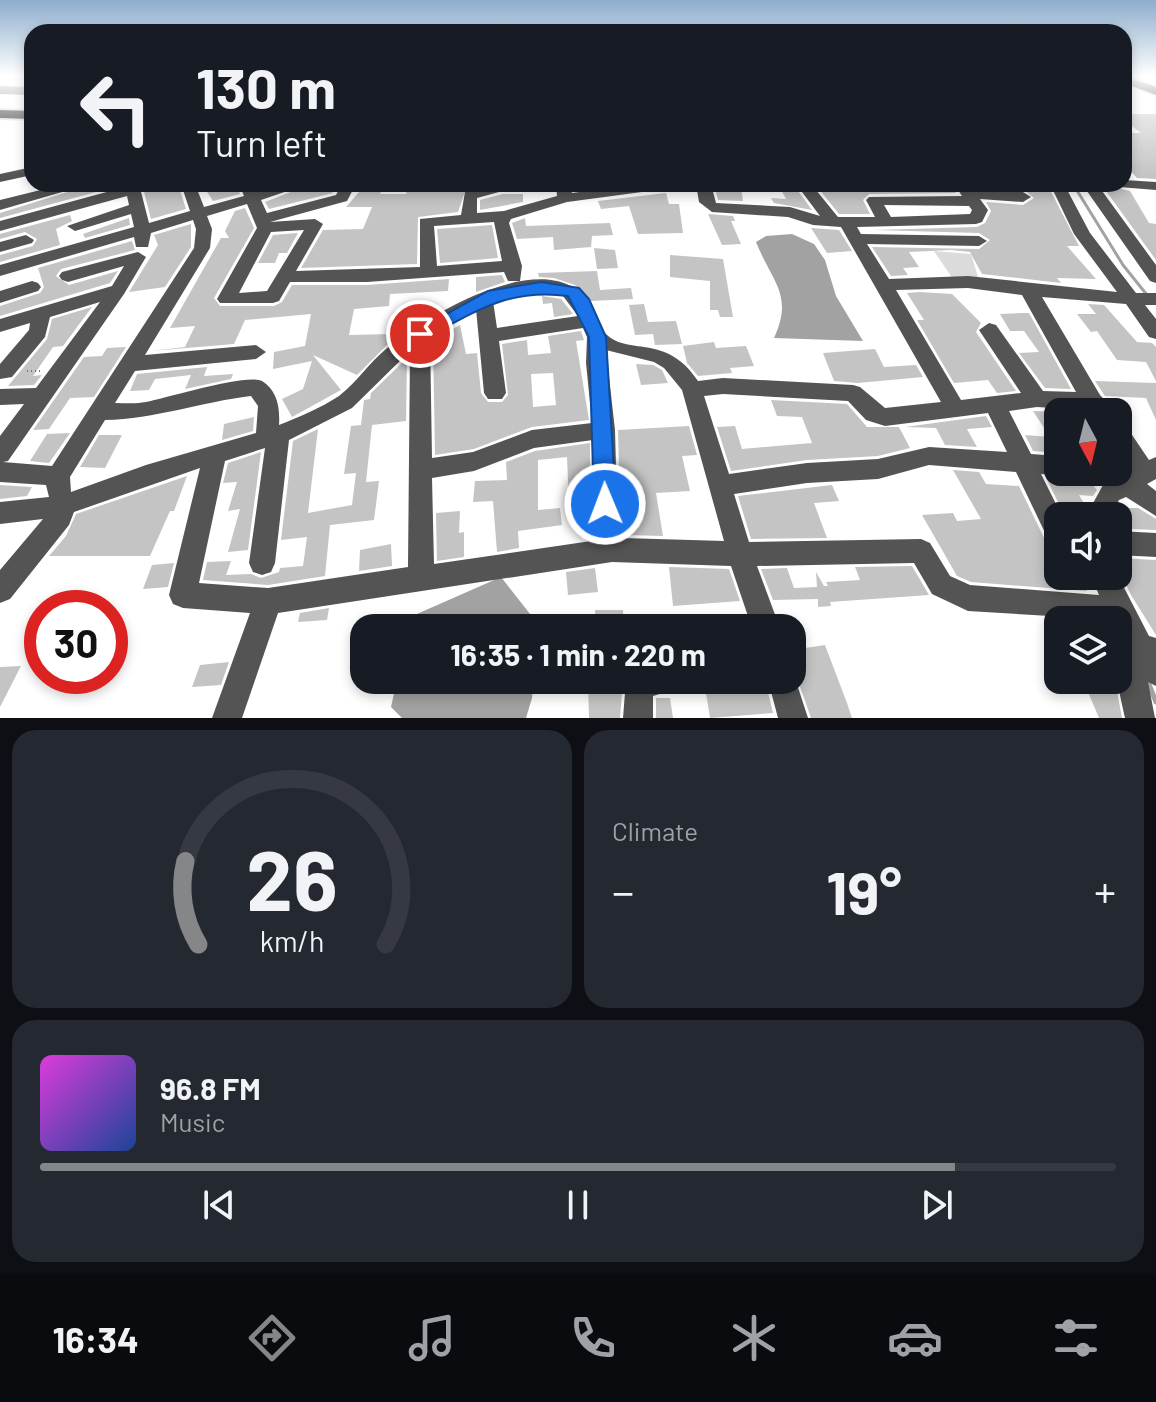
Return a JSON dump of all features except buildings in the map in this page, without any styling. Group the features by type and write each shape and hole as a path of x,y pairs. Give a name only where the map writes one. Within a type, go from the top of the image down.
{"main road":[{"path":"0,116 24,117"}],"street":[{"path":"0,178 24,173"},
{"path":"1132,184 1156,186"},
{"path":"0,205 51,192"},
{"path":"0,226 116,192"},
{"path":"4,443 61,370 138,257 143,230 134,192"},
{"path":"0,590 50,532 64,504 58,490 58,476 202,248 205,237 191,192"},
{"path":"0,271 200,214 248,192"},
{"path":"250,192 264,224"},
{"path":"264,224 315,224 273,297 226,299 264,224 342,198 345,192"},
{"path":"469,217 470,195 484,192"},
{"path":"429,273 426,222 505,216 562,192"},
{"path":"706,192 707,202 712,207 790,212 840,223 976,219 980,213 968,193"},
{"path":"811,192 856,239 955,408"},
{"path":"1061,192 1082,234 1156,332"},
{"path":"1095,192 1156,277"},
{"path":"885,221 874,200 968,193 1023,197"},
{"path":"75,226 139,207"},
{"path":"505,216 501,223 516,289"},
{"path":"856,239 979,241"},
{"path":"0,247 26,240"},
{"path":"68,276 138,257"},
{"path":"285,277 429,273 513,266"},
{"path":"884,285 968,282 1027,287 1076,296 1156,299"},
{"path":"0,297 32,287"},
{"path":"0,513 64,504 117,484 272,438 336,408 358,393 391,355 420,334 484,299 516,289 541,287 573,292 594,329 608,345 674,361 692,389 718,486 761,614"},
{"path":"1027,287 1093,398"},
{"path":"0,326 118,290"},
{"path":"484,299 495,393"},
{"path":"2,372 38,332 42,312"},
{"path":"488,336 594,329"},
{"path":"594,329 604,430 605,504 612,550"},
{"path":"989,330 1037,399"},
{"path":"420,334 421,580"},
{"path":"127,364 258,346 256,387 269,405 272,438 262,563"},
{"path":"692,389 723,386 853,393 874,414 885,417 1044,400"},
{"path":"97,412 142,411 218,392 256,387"},
{"path":"0,397 42,396"},
{"path":"995,405 1044,503"},
{"path":"420,470 460,465 532,439 604,430"},
{"path":"215,456 183,595 268,601 612,550 740,554 921,551 941,585 968,598 1068,590"},
{"path":"718,486 807,473 878,469 929,456 1044,465"},
{"path":"1132,456 1156,505"},
{"path":"0,472 58,476"},
{"path":"1106,502 1111,493 1142,474"},
{"path":"1132,544 1156,545"},
{"path":"1108,590 1151,657 1130,669 1140,718"},
{"path":"227,718 268,601"},
{"path":"638,694 638,718"},
{"path":"787,694 793,718"}],"path":[{"path":"2,372 61,370"}],"shaded area":[{"path":"792,234 814,244 825,260 836,296 863,341 774,338 780,323 781,299 756,242 766,236"},
{"path":"934,251 971,254 979,280 953,279"},
{"path":"501,577 530,614 417,614"},
{"path":"394,694 532,694 526,718 402,718 391,707"}],"waterway":[{"path":"1078,192 1123,265 1147,295"},
{"path":"1147,679 1156,702"}],"route":[{"path":"420,334 493,295 541,287 573,292 580,299 597,337 596,363 604,422 605,504"}]}
